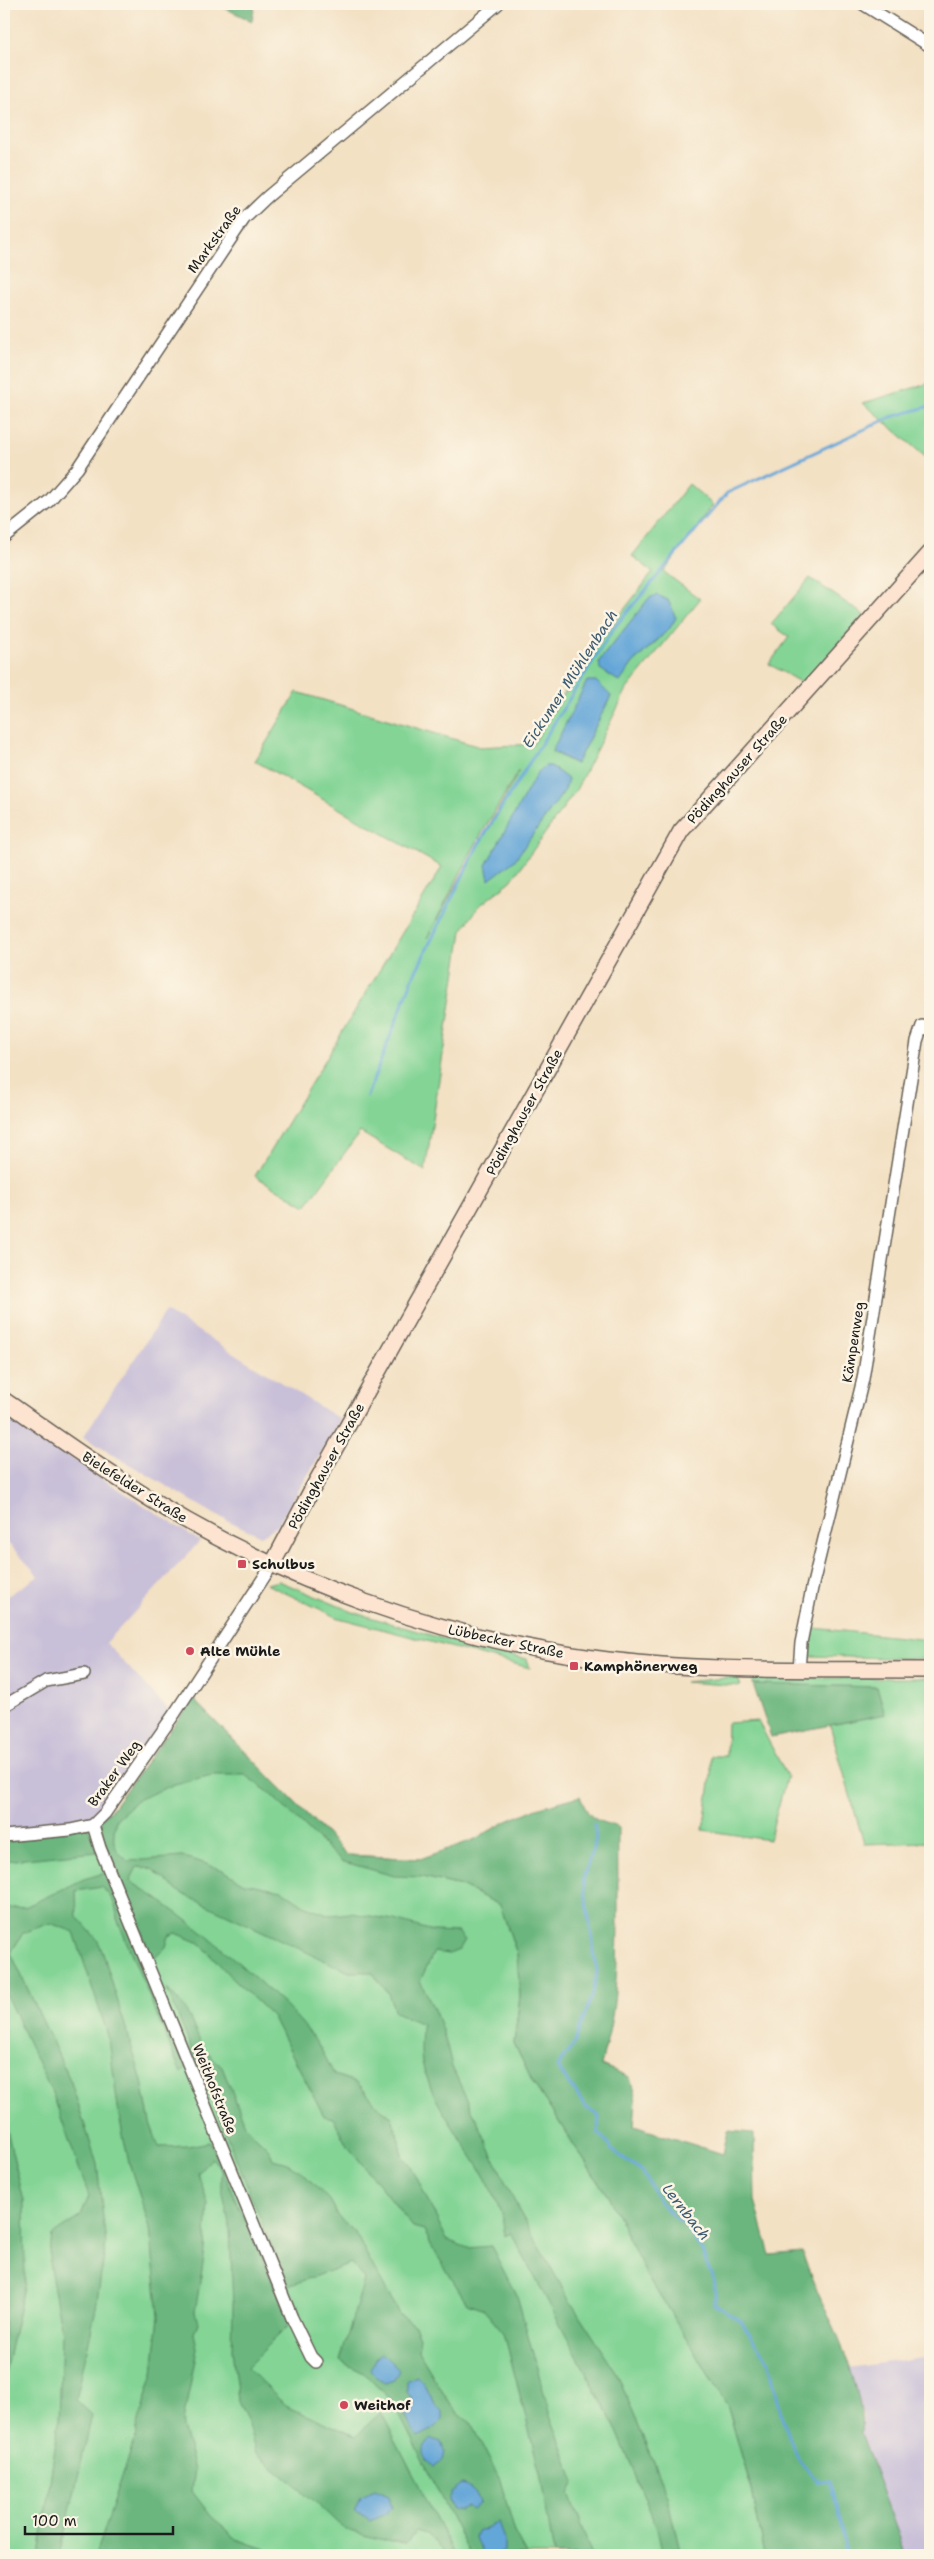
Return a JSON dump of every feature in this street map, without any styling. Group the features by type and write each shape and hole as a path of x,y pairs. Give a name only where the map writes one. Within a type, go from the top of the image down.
{"street":[{"name":"Markstraße","path":"4,537 49,501 77,469 244,219 266,197 498,4"},
{"path":"863,4 930,46"},
{"name":"Pödinghauser Straße","path":"175,1713 272,1565 310,1493 681,831 930,553"},
{"name":"Kämpenweg","path":"799,1670 801,1643 812,1588 863,1379 917,1041 922,1026 930,1030"},
{"name":"Bielefelder Straße","path":"4,1400 153,1501 272,1565"},
{"name":"Lübbecker Straße","path":"272,1565 357,1599 436,1624 539,1650 594,1659 696,1668 930,1670"},
{"path":"4,1706 46,1681 84,1674"},
{"name":"Braker Weg","path":"4,1836 70,1830 92,1824 111,1805 175,1713"},
{"name":"Weithofstraße","path":"92,1824 100,1848 292,2318 311,2357 316,2362"}],"shaded area":[{"path":"166,1311 341,1420 277,1526 261,1536 216,1515 83,1437"},
{"path":"4,1411 92,1472 200,1541 106,1643 173,1715 106,1806 82,1824 4,1830 4,1598 39,1576 4,1539"},
{"path":"930,2356 930,2555 906,2555 861,2433 863,2416 849,2368"}],"green space":[{"path":"216,4 255,4 252,21"},
{"path":"930,383 930,461 863,403"},
{"path":"689,484 713,505 664,572 700,599 627,689 576,790 511,881 479,906 462,931 425,1171 360,1132 306,1206 255,1176 442,867 255,761 297,692 480,747 533,744 583,663 653,572 632,556","holes":["662,636 633,663 620,681 599,661","611,696 576,764 552,751","519,771 427,938 475,845"]},
{"path":"810,578 864,615 803,684 769,664 789,637 771,624"},
{"path":"279,1581 353,1612 451,1641 527,1659 530,1668 339,1618 266,1584"},
{"path":"813,1628 930,1640 930,1659 810,1656"},
{"path":"737,1677 741,1686 684,1682"},
{"path":"754,1678 930,1678 930,1842 864,1844 830,1725 885,1714 877,1687 753,1684"},
{"path":"753,1684 877,1687 885,1714 771,1737"},
{"path":"193,1699 347,1855 420,1859 423,1877 461,1886 500,1905 517,1954 520,1996 514,2043 532,2081 609,2198 647,2276 693,2348 728,2408 752,2491 765,2555 4,2555 4,1839 71,1833 112,1809"},
{"path":"193,1699 347,1855 420,1859 473,1840 507,1821 537,1808 580,1796 590,1815 604,1823 618,1827 617,1972 610,2029 601,2065 630,2077 636,2100 634,2126 723,2154 728,2131 754,2133 755,2200 770,2255 802,2252 849,2366 857,2390 861,2412 861,2433 906,2555 765,2555 752,2491 728,2408 693,2348 647,2276 609,2198 532,2081 514,2043 520,1996 517,1954 500,1905 461,1886 423,1877 394,1876 341,1861 267,1791 245,1775 212,1775 175,1784 139,1799 116,1819 114,1842 118,1851 128,1861 182,1857 192,1859 223,1870 244,1883 282,1890 304,1905 330,1915 351,1913 394,1920 433,1931 458,1932 465,1940 459,1950 449,1954 434,1952 420,1981 439,2023 452,2067 518,2209 568,2298 617,2373 667,2496 681,2555 663,2555 657,2528 614,2424 511,2233 505,2236 501,2213 492,2191 429,2085 421,2058 422,2024 395,2012 388,1993 372,1972 349,1972 181,1893 152,1869 137,1867 130,1881 209,1938 278,1999 309,2032 334,2075 357,2082 380,2109 392,2117 404,2158 412,2168 447,2240 468,2248 491,2246 518,2299 550,2415 575,2482 569,2494 592,2555 554,2555 540,2473 504,2333 484,2309 467,2303 432,2247 424,2230 413,2227 346,2144 333,2118 324,2116 272,2016 229,1975 200,1943 176,1933 169,1936 166,1947 153,1960 96,1822 112,1809"},
{"path":"758,1721 787,1776 769,1840 703,1830 711,1776 711,1756 726,1756 727,1723"},
{"path":"87,1826 97,1852 4,1861 4,1839"},
{"path":"108,1872 188,2066 181,2073 117,1919 115,1905 111,1898 102,1887 76,1891 77,1917 97,1939 103,1953 142,2081 150,2123 159,2147 188,2146 210,2142 291,2323 247,2367 286,2406 356,2436 381,2412 455,2555 447,2555 428,2535 416,2531 407,2544 345,2530 312,2499 256,2454 246,2418 238,2401 232,2350 233,2306 230,2229 221,2183 221,2169 212,2158 198,2173 208,2205 205,2251 195,2312 198,2323 194,2332 197,2349 182,2427 194,2469 191,2490 211,2516 236,2539 284,2555 96,2555 131,2450 153,2372 159,2316 150,2228 129,2163 119,2116 109,2039 74,1932 50,1923 23,1933 11,1953 71,2082 97,2164 106,2244 95,2313 76,2400 92,2415 60,2555 39,2555 59,2421 62,2333 49,2262 52,2235 81,2216 89,2196 53,2095 4,1991 4,1909 25,1907 84,1879"},
{"path":"167,1989 185,2008 203,2048 222,2066 246,2127 269,2149 273,2159 287,2163 302,2172 329,2200 338,2217 354,2231 399,2314 415,2325 420,2337 418,2351 452,2407 470,2422 500,2480 515,2533 527,2555 470,2555 394,2404 364,2373 340,2361 364,2280 351,2263 288,2286","holes":["412,2397 431,2397 435,2406 442,2412 413,2431 403,2413 410,2406"]},
{"path":"4,2118 24,2201 25,2283 4,2377"}],"water":[{"path":"657,595 668,600 676,618 670,628 633,663 620,682 600,669 599,661 649,598"},
{"path":"587,681 596,681 611,696 576,764 552,751"},
{"path":"545,766 551,766 568,779 565,790 514,861 489,880 486,865 537,773"},
{"path":"382,2353 399,2370 394,2380 385,2383 378,2379 370,2369 375,2359"},
{"path":"416,2376 424,2384 442,2412 442,2420 432,2430 418,2437 413,2431 403,2408 410,2406 412,2398 407,2391 407,2381"},
{"path":"432,2439 441,2442 444,2451 442,2462 434,2467 427,2460 424,2453 425,2447"},
{"path":"462,2484 474,2490 480,2503 472,2510 468,2507 460,2511 452,2510 448,2500 451,2492"},
{"path":"375,2490 389,2496 392,2507 385,2514 370,2521 355,2511 361,2496"},
{"path":"498,2523 504,2539 504,2550 497,2555 483,2555 475,2538 477,2531"}],"waterway":[{"name":"Eickumer Mühlenbach","path":"367,1096 414,975 478,845 613,629 727,493 891,417 930,406"},
{"name":"Lernbach","path":"594,1824 596,1838 583,1879 597,1972 593,1993 574,2044 557,2067 587,2108 599,2116 598,2132 612,2150 642,2171 659,2201 676,2219 684,2224 702,2251 715,2285 715,2305 739,2319 769,2363 783,2422 798,2458 818,2482 829,2481 841,2524 846,2555"}],"place":[{"name":"Schulbus","path":"242,1564"},
{"name":"Alte Mühle","path":"190,1651"},
{"name":"Kamphönerweg","path":"574,1666"},
{"name":"Weithof","path":"344,2405"}]}
